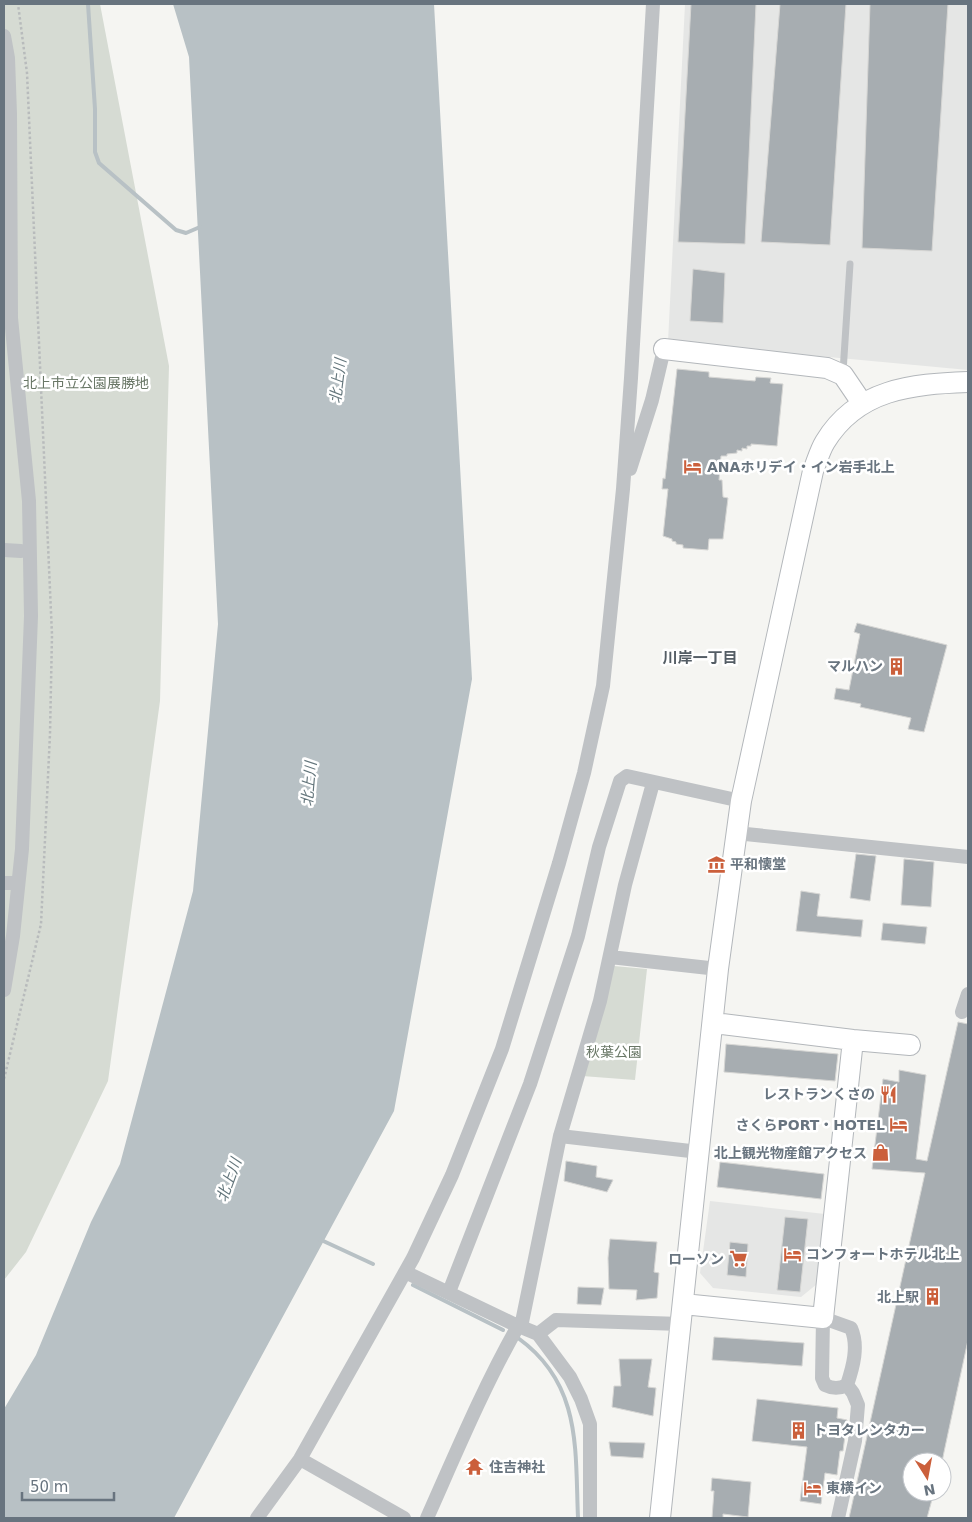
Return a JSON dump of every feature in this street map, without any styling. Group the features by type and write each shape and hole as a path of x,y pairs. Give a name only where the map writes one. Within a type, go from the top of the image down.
{"street":[{"path":"257,1518 300,1459 405,1272 452,1175 502,1049 560,863 584,773 603,686 623,489 632,368 653,4"},
{"path":"4,36 8,58 6,100 7,318 29,502 32,616 22,849 13,936 4,984"},
{"path":"623,489 652,400 664,349 827,368 843,375 862,403"},
{"path":"660,1518 714,1023 718,969 736,833 741,801 814,471 824,443 840,421 862,403 894,390 928,384 968,382"},
{"path":"4,550 21,551"},
{"path":"449,1292 530,1084 578,936 599,847 620,781 627,776 741,801"},
{"path":"590,1518 590,1424 581,1399 570,1377 538,1334 521,1327 560,1136 600,1001 625,886 653,783"},
{"path":"736,833 968,857"},
{"path":"4,883 18,883"},
{"path":"610,957 718,969"},
{"path":"962,1012 968,994"},
{"path":"714,1023 910,1045"},
{"path":"682,1304 823,1318 851,1328 855,1336 852,1370 847,1385 840,1388 831,1388 824,1385 822,1378 823,1318 853,1040"},
{"path":"560,1136 700,1152"},
{"path":"405,1272 518,1326 497,1363 427,1518"},
{"path":"538,1334 556,1320 681,1324"},
{"path":"838,1518 855,1441 858,1405 854,1393 847,1385"},
{"path":"300,1459 404,1518"}],"lane":[{"path":"843,375 850,264"}],"shaded area":[{"path":"685,4 968,4 968,370 668,342"},
{"path":"710,1201 825,1214 817,1284 801,1297 713,1288 700,1273"}],"green space":[{"name":"北上市立公園展勝地","path":"4,4 100,4 169,366 160,701 108,1081 26,1252 4,1280"},
{"name":"秋葉公園","path":"614,966 647,969 635,1080 582,1076"}],"water":[{"name":"北上川","path":"173,4 434,4 472,679 394,1111 174,1518 4,1518 4,1409 36,1355 91,1222 120,1164 193,891 218,624 189,57"}],"building":[{"path":"691,4 756,4 745,244 678,242"},
{"path":"780,4 846,4 830,245 761,242"},
{"path":"870,4 948,4 932,251 862,248"},
{"path":"693,269 725,273 723,323 690,321"},
{"name":"ANAホリデイ・イン岩手北上","path":"677,369 709,372 709,377 755,381 756,377 771,378 770,383 783,384 777,446 751,444 751,446 747,446 747,449 737,450 737,453 721,456 719,480 722,480 723,497 728,498 723,539 709,539 708,550 683,548 683,545 676,544 672,539 663,536 668,489 662,489 663,478 665,479"},
{"name":"マルハン","path":"857,623 947,645 924,732 908,729 911,718 860,707 861,704 834,699 836,688 849,690 860,634 854,632"},
{"path":"856,854 876,856 870,901 850,898"},
{"path":"904,859 934,862 931,907 901,905"},
{"path":"801,891 820,894 817,916 863,920 861,937 796,931"},
{"path":"883,923 927,927 925,944 881,940"},
{"name":"北上駅","path":"958,1022 968,1024 968,1340 944,1452 902,1452 902,1502 931,1502 927,1518 849,1518 925,1173 872,1169 883,1079 899,1082 899,1070 926,1075 916,1159 927,1161"},
{"path":"726,1044 838,1054 835,1081 724,1072"},
{"path":"566,1161 597,1166 596,1177 613,1180 607,1192 564,1181"},
{"path":"720,1162 824,1174 821,1199 717,1187"},
{"name":"コンフォートホテル北上","path":"785,1217 808,1219 800,1292 777,1290"},
{"path":"610,1239 657,1242 654,1272 659,1273 657,1298 636,1300 637,1290 609,1289 608,1258"},
{"name":"ローソン","path":"730,1242 748,1244 746,1277 727,1275"},
{"path":"578,1287 604,1288 601,1305 577,1304"},
{"path":"714,1337 804,1343 802,1366 712,1360"},
{"path":"619,1359 652,1359 648,1387 656,1388 653,1416 612,1407 614,1386 621,1386"},
{"name":"トヨタレンタカー","path":"757,1399 838,1408 837,1418 847,1420 843,1451 840,1451 837,1475 825,1473 821,1504 800,1501 807,1447 752,1441"},
{"path":"609,1442 645,1443 643,1458 611,1456"},
{"path":"712,1478 751,1482 748,1517 723,1514 723,1518 712,1518 714,1491 711,1491"}],"waterway":[{"path":"88,4 95,109 95,152 99,163 176,230 186,233 200,227"},
{"path":"319,1239 373,1264"},
{"path":"413,1285 503,1330"},
{"path":"518,1338 539,1356 554,1376 564,1397 571,1419 575,1443 578,1518"}],"place":[{"name":"ANAホリデイ・イン岩手北上","path":"693,467"},
{"name":"マルハン","path":"897,666"},
{"name":"平和懐堂","path":"716,864"},
{"name":"レストランくさの","path":"889,1094"},
{"name":"さくらPORT・HOTEL","path":"899,1125"},
{"name":"北上観光物産館アクセス","path":"881,1153"},
{"name":"コンフォートホテル北上","path":"792,1254"},
{"name":"ローソン","path":"738,1259"},
{"name":"北上駅","path":"933,1297"},
{"name":"トヨタレンタカー","path":"799,1430"},
{"name":"住吉神社","path":"475,1467"},
{"name":"東横イン","path":"812,1488"}],"district":[{"name":"川岸一丁目","path":"700,658"}]}
